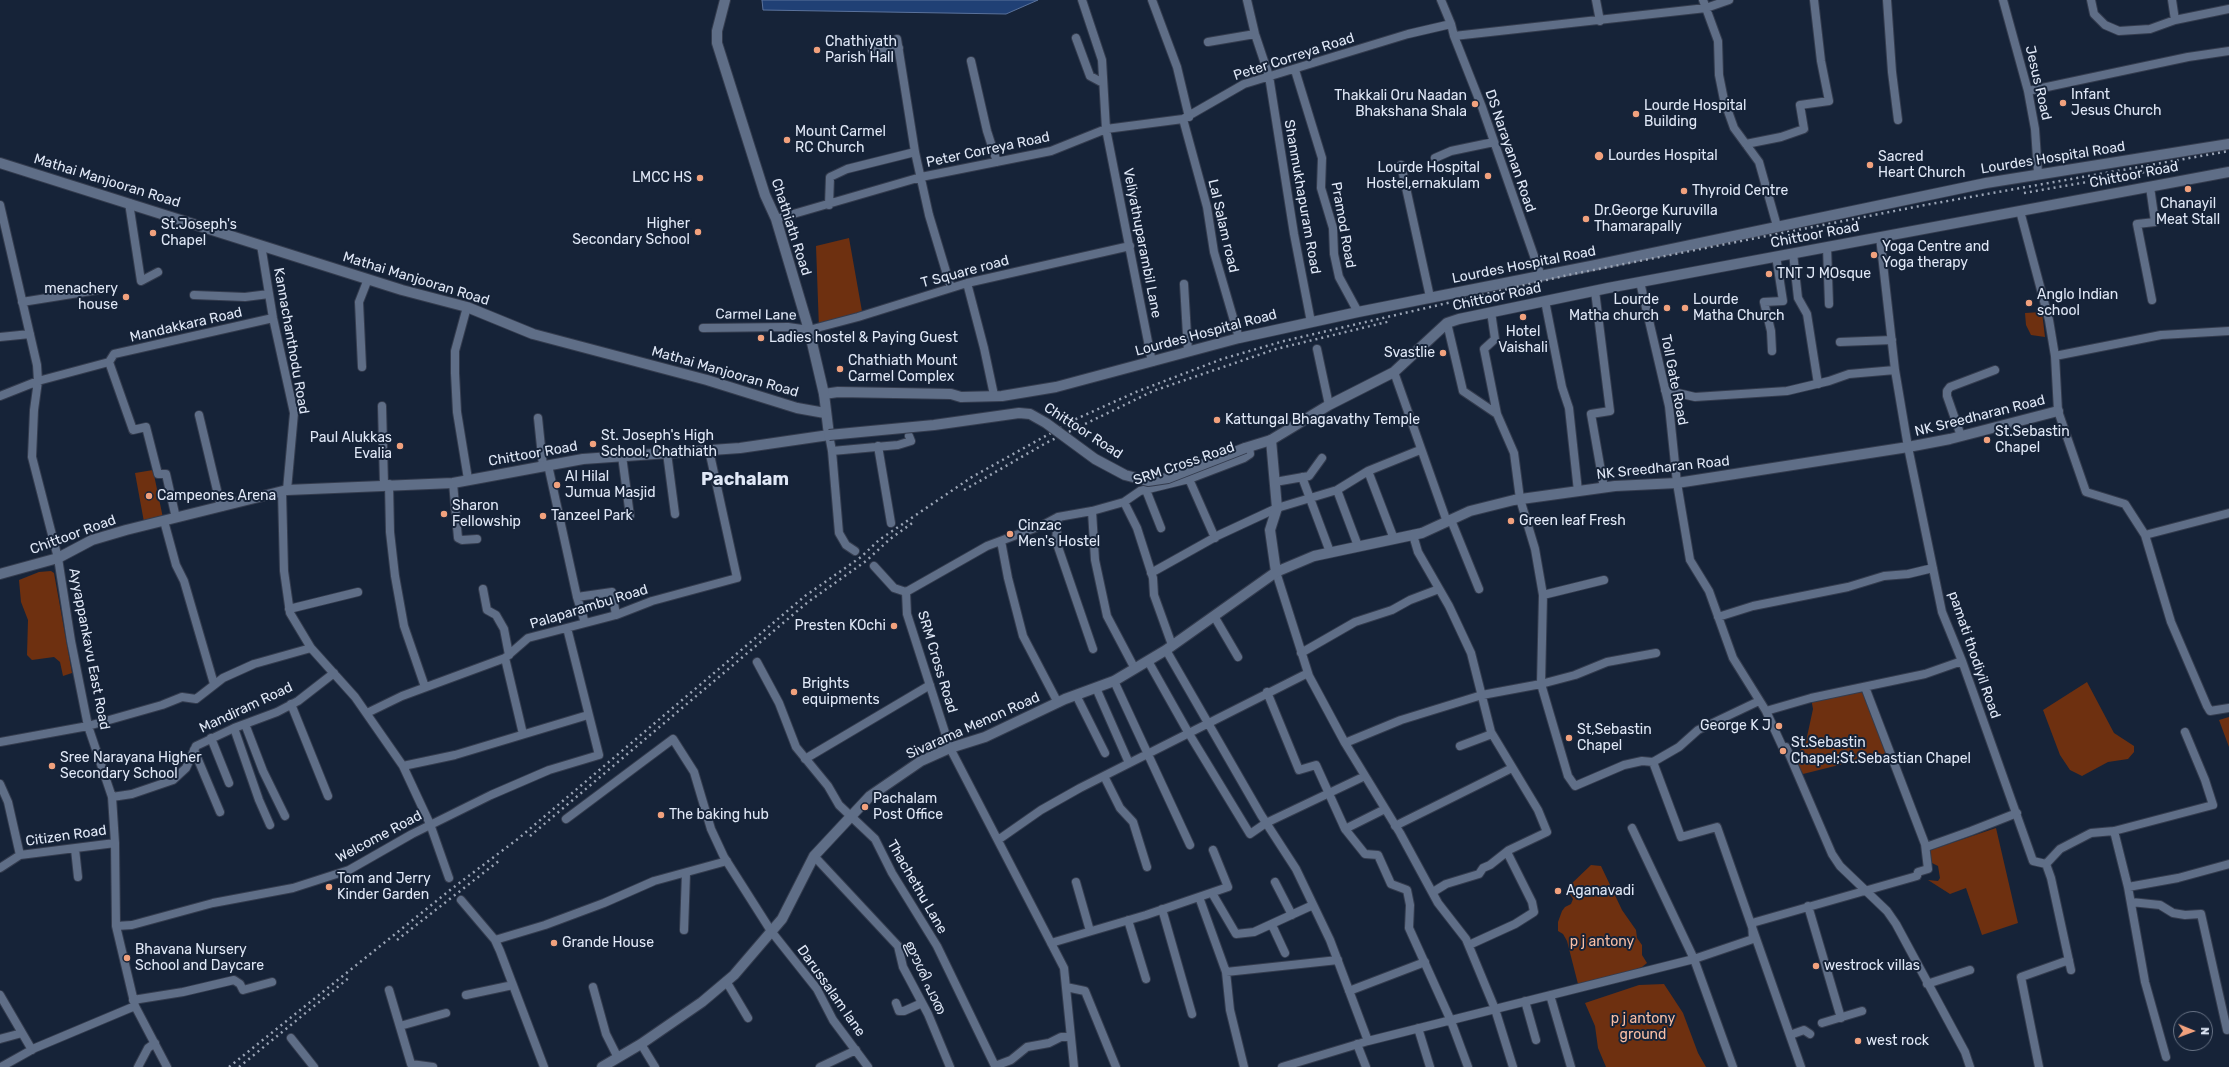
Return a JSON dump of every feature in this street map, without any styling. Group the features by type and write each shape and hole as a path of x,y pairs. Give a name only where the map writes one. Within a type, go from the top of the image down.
{"street":[{"name":"Chathiath Road","path":"725,0 717,31 717,43 765,194 776,219 809,330 824,394 825,413 829,434"},
{"name":"Veliyathuparambil Lane","path":"1082,0 1102,60 1106,129 1152,362"},
{"name":"Lal Salam road","path":"1152,0 1177,67 1186,118 1207,207 1214,252 1239,338"},
{"name":"Shanmukhapuram Road","path":"1247,0 1255,34 1269,76 1294,234 1310,322"},
{"path":"1441,0 1451,24 1454,36 1600,21 1729,0"},
{"path":"1596,0 1600,21"},
{"path":"1746,144 1781,137 1804,129 1800,105 1829,101 1821,61 1814,0"},
{"path":"1887,0 1892,72 1898,120"},
{"name":"Jesus Road","path":"2003,0 2028,91 2035,129 2038,173"},
{"path":"2091,0 2094,14 2105,25 2119,31 2150,29 2175,20 2229,9"},
{"path":"2172,0 2175,20"},
{"path":"1704,4 1718,41 1719,74 1724,100 1734,128 1759,162 1777,226"},
{"name":"Peter Correya Road","path":"776,219 921,178 1051,151 1106,129 1186,118 1244,84 1295,70 1408,34 1451,24"},
{"path":"1208,42 1255,34"},
{"name":"DS Narayanan Road","path":"1454,36 1494,142 1541,276"},
{"path":"1076,38 1090,76 1103,83"},
{"path":"872,50 898,43 915,152 929,215 951,288"},
{"path":"2028,91 2188,57 2229,51"},
{"path":"971,61 987,131 996,162"},
{"name":"Pramod Road","path":"1295,70 1322,158 1321,188 1333,228 1334,254 1339,277 1358,312"},
{"path":"1435,158 1451,151 1494,142"},
{"name":"Lourdes Hospital Road","path":"824,394 838,392 950,394 961,397 994,395 1056,387 1239,338 1430,297 1541,276 2038,173 2229,144"},
{"path":"829,205 830,177 848,169 915,152"},
{"name":"Mathai Manjooran Road","path":"0,162 368,279 467,307 533,334 707,380 797,408 825,413"},
{"path":"1401,165 1430,297"},
{"name":"Chittoor Road","path":"0,574 58,558 92,540 284,491 453,482 584,459 743,448 829,434 934,425 1019,413 1030,414 1046,423 1095,459 1125,475 1148,480 1168,478 1271,440 1330,405 1394,372 1446,323 1491,312 1640,282 2229,172"},
{"path":"2150,187 2155,222 2137,224 2152,300"},
{"path":"129,203 141,281 158,272"},
{"name":"Ayyappankavu East Road","path":"0,205 37,365 38,381 34,410 32,457 58,558 71,641 88,726 112,797 115,843 116,926 134,1003 167,1067"},
{"path":"2020,211 2049,320 2055,356 2058,411 2086,492 2125,504 2145,535 2171,622 2207,706 2210,711 2229,708"},
{"name":"pamati thodiyil Road","path":"1880,237 1895,370 1908,447 1942,612 1962,661 2033,861 2046,864"},
{"name":"Kannachanthodu Road","path":"261,244 273,318 294,413 284,491 284,571 290,609 311,648 367,713 403,766 430,824 432,835 449,878"},
{"name":"T Square road","path":"809,330 966,283 1130,246"},
{"path":"1827,247 1829,304"},
{"path":"1793,253 1798,298 1807,314 1818,384"},
{"path":"1772,352 1770,331 1764,302 1783,301 1776,256"},
{"path":"362,367 359,302 368,279"},
{"name":"Toll Gate Road","path":"1640,282 1665,390 1677,483 1690,560 1709,590 1733,658 1766,711 1783,748 1786,747 1832,854 1840,866 1865,890"},
{"path":"966,283 984,348 994,395"},
{"path":"1184,284 1188,352"},
{"path":"22,302 96,290"},
{"path":"1595,291 1610,411 1591,414 1604,488"},
{"path":"194,295 245,297 269,294"},
{"path":"1545,301 1562,387 1569,408 1578,491"},
{"path":"467,307 455,351 455,373 457,412 468,479"},
{"path":"1491,312 1495,339 1484,350 1497,414 1514,453 1520,499 1535,548 1544,595 1541,684 1568,776 1575,786 1624,765 1642,761 1653,762 1679,747 1698,730 1759,701"},
{"name":"Mandakkara Road","path":"0,396 38,381 108,362 114,354 273,318"},
{"path":"1446,323 1463,391 1497,414"},
{"name":"Carmel Lane","path":"703,328 788,327 809,330"},
{"path":"2055,356 2161,335 2229,331"},
{"path":"0,336 30,334"},
{"path":"1840,342 1892,340"},
{"path":"1317,349 1330,405"},
{"path":"108,362 133,430 146,427 158,474 166,474 176,518"},
{"path":"1665,390 1695,397 1787,391 1818,384 1849,374 1895,370"},
{"path":"1961,436 1947,396 1947,391 1950,387 1995,370"},
{"path":"1394,372 1420,450 1479,589"},
{"path":"382,406 390,532 395,576 404,626 425,687"},
{"name":"NK Sreedharan Road","path":"1276,572 1314,556 1412,535 1449,521 1470,511 1520,499 1604,488 1677,483 1908,447 1961,436 2058,411"},
{"path":"200,415 221,507"},
{"path":"538,418 545,466 577,597 585,623"},
{"path":"829,434 832,451 839,532 846,545 855,551"},
{"path":"832,451 904,443 911,441 909,436"},
{"path":"1271,440 1277,508 1270,530 1276,572 1308,672 1345,743 1433,892 1469,944 1495,1009 1513,1067"},
{"path":"878,446 891,523"},
{"name":"SRM Cross Road","path":"1074,1067 1064,968 950,748 907,614 906,592 986,546 1043,525 1058,517 1092,511 1124,502 1146,490 1189,479 1244,458 1250,454 1247,448"},
{"name":"Palaparambu Road","path":"367,713 425,687 507,656 528,638 616,615 652,601 737,578 709,450"},
{"path":"1151,573 1215,538 1277,508 1337,490 1368,471 1420,450"},
{"path":"667,453 675,514"},
{"path":"622,456 630,516"},
{"path":"1275,482 1309,476 1322,458"},
{"path":"1368,471 1394,539"},
{"path":"1302,477 1330,552"},
{"path":"1189,479 1215,538"},
{"path":"453,482 458,538 462,540 477,539"},
{"path":"1146,490 1161,528"},
{"path":"1337,490 1358,546"},
{"path":"1124,502 1138,528 1151,573 1154,594 1169,647 1208,722 1266,823 1296,870 1338,960 1368,1041"},
{"path":"1092,511 1095,560 1107,616 1135,669"},
{"path":"2145,535 2229,513"},
{"path":"1058,517 1056,541 1093,649"},
{"path":"164,521 176,565 184,581 214,684"},
{"path":"1412,535 1418,552 1439,589 1471,653 1492,734 1538,810 1547,832 1507,852 1490,865 1483,868 1479,874 1446,884 1433,892"},
{"path":"1001,541 1008,578 1023,636 1058,703"},
{"path":"874,566 894,588 906,592"},
{"path":"1718,617 1753,606 1868,583 1884,576 1908,574 1933,568"},
{"name":"Sivarama Menon Road","path":"602,1067 641,1044 702,1002 755,952 771,930 782,919 798,884 814,856 870,796 921,761 950,748 985,737 1076,695 1114,681 1169,647 1276,572"},
{"path":"1544,595 1604,580"},
{"path":"482,589 487,610 496,615 504,629 507,656 523,734"},
{"path":"1301,653 1355,622 1392,610 1439,589"},
{"path":"290,609 358,592"},
{"path":"577,597 612,592 616,615"},
{"path":"1214,616 1238,657"},
{"path":"403,766 455,755 588,715 567,628"},
{"path":"0,742 88,726 162,705 182,697 196,699 223,678 254,664 311,648"},
{"path":"1345,743 1401,720 1482,695 1541,684 1575,675 1607,662 1656,653"},
{"path":"1148,661 1188,732 1250,834 1266,823 1365,776"},
{"path":"1766,711 1811,698 1925,674 1962,661"},
{"name":"Thachethu Lane","path":"757,662 779,703 796,747 850,816 875,839 896,879 937,946 993,1066 1011,1060 1027,1047 1050,1043 1061,1037 1071,1037"},
{"path":"998,840 1040,810 1188,732 1308,672"},
{"name":"Mandiram Road","path":"112,797 132,794 173,780 186,768 196,746 234,728 277,712 334,674"},
{"path":"1114,681 1190,845"},
{"path":"805,759 930,685"},
{"path":"1752,923 1917,876 1918,872 1928,869 1925,844 1865,687"},
{"path":"1096,688 1130,763"},
{"path":"1267,692 1299,770 1316,765 1352,840 1365,854 1378,855 1391,884 1407,890 1410,905 1409,928 1451,1021 1468,1067"},
{"path":"1076,695 1104,753"},
{"path":"291,704 328,796"},
{"name":"Welcome Road","path":"116,926 132,925 213,903 293,888 349,870 430,824 549,770 599,755 588,715"},
{"path":"245,724 263,771 285,816"},
{"path":"234,728 259,800 270,824"},
{"path":"2071,970 2046,864 2060,849 2091,833 2114,831 2213,805 2205,780 2185,732"},
{"path":"1460,746 1492,734"},
{"path":"211,738 229,783"},
{"name":"Darussalam lane","path":"566,819 673,739 694,772 711,829 727,861 771,930 817,989 833,1020 868,1067"},
{"path":"194,750 220,812"},
{"path":"1653,762 1681,837 1717,827 1752,923 1801,1067"},
{"path":"1395,826 1512,768"},
{"path":"1104,776 1120,808 1133,822 1147,868"},
{"path":"0,784 8,802 20,855"},
{"path":"1346,829 1385,809"},
{"path":"1925,844 1929,846 2017,813"},
{"path":"1632,828 1694,959 1733,1067"},
{"path":"2114,831 2128,887 2145,982 2166,1057"},
{"name":"Citizen Road","path":"0,868 20,855 115,843"},
{"path":"75,849 78,877"},
{"path":"1051,942 1128,920 1228,887 1213,850"},
{"path":"1469,944 1515,924 1534,912 1532,902 1507,852"},
{"name":"ഈശി പാത","path":"814,856 898,946 903,966 922,1003 950,1067"},
{"path":"495,940 545,925 604,903 654,881 686,874 727,861"},
{"path":"2128,887 2178,878 2229,864"},
{"path":"684,930 686,874"},
{"path":"1076,882 1090,931"},
{"path":"1275,882 1292,915"},
{"path":"1865,890 1887,910 1896,924 1965,1052 1970,1067"},
{"path":"1212,893 1236,934 1254,932 1313,905"},
{"path":"1199,897 1226,972 1230,1010 1244,1067"},
{"path":"462,900 495,940 544,1067"},
{"path":"2131,902 2160,905 2172,913 2185,916 2201,914 2227,1030"},
{"path":"1808,906 1841,1018"},
{"path":"1162,909 1192,1014"},
{"path":"1128,920 1146,979"},
{"path":"1282,1067 1306,1064 1368,1041 1694,959 1753,939 1752,923"},
{"path":"1272,925 1285,953"},
{"path":"1226,972 1338,960"},
{"path":"2039,1067 2021,977 2069,960"},
{"path":"1349,991 1425,962"},
{"path":"1927,984 1970,970"},
{"path":"4,1066 32,1050 134,1003 234,980 240,984 243,990 272,982"},
{"path":"726,981 748,1018"},
{"path":"466,995 513,985"},
{"path":"594,987 606,1034 618,1058"},
{"path":"1066,987 1085,991 1116,1067"},
{"path":"389,990 411,1064 433,1067"},
{"path":"0,995 32,1050"},
{"path":"1550,995 1571,1067"},
{"path":"1525,1001 1536,1040"},
{"path":"896,1003 899,1011 904,1011 922,1003"},
{"path":"1822,1023 1862,1011"},
{"path":"400,1026 446,1013"},
{"path":"1418,1028 1430,1067"},
{"path":"1790,1035 1804,1030 1810,1034"},
{"path":"0,1039 22,1033"},
{"path":"291,1038 314,1067"},
{"path":"138,1067 148,1048 155,1043"},
{"path":"641,1044 655,1067"},
{"path":"1357,1044 1366,1067"},
{"path":"820,1067 856,1050"}],"green space":[{"path":"849,238 863,317 819,329 816,246"},
{"path":"2042,312 2045,337 2031,335 2026,325 2025,313"},
{"name":"Campeones Arena","path":"153,470 163,518 144,522 135,473"},
{"path":"51,571 54,573 72,673 63,676 60,662 54,657 32,660 27,655 28,620 21,602 19,580 39,572"},
{"path":"2087,682 2114,733 2134,746 2134,752 2128,759 2108,762 2082,776 2070,770 2060,755 2043,710"},
{"path":"1863,691 1887,753 1803,774 1796,762 1800,756 1800,750 1805,746 1813,709 1811,698"},
{"path":"2229,717 2229,747 2219,720"},
{"path":"1996,828 2018,923 1982,935 1966,888 1950,894 1928,880 1938,881 1940,878 1938,866 1932,863 1928,851"},
{"name":"p j antony","path":"1591,865 1601,866 1622,910 1636,930 1637,938 1642,945 1642,955 1647,963 1642,967 1623,974 1578,984 1567,941 1563,934 1558,931 1558,922 1562,911 1565,907 1571,904 1573,899 1568,891 1568,887"},
{"name":"p j antony ground","path":"1664,984 1683,1013 1698,1053 1706,1067 1606,1067 1598,1048 1595,1026 1585,1003 1639,985"}],"water":[{"path":"762,0 1038,0 1006,14 763,10"}],"railway":[{"path":"229,1067 454,887 519,838 805,596 861,557 879,540 972,477 1076,419 1136,392 1222,359 1284,341 1568,275 1925,205 2229,151"},
{"path":"2024,193 2156,170"},
{"path":"964,490 1046,443 1153,391 1276,349 1391,321"},
{"path":"530,836 808,602 866,561 890,539 915,521"},
{"path":"397,940 500,860"},
{"path":"239,1067 350,977"}],"place":[{"name":"Chathiyath Parish Hall","path":"817,50"},
{"name":"Infant Jesus Church","path":"2063,103"},
{"name":"Thakkali Oru Naadan Bhakshana Shala","path":"1475,104"},
{"name":"Lourde Hospital Building","path":"1636,114"},
{"name":"Mount Carmel RC Church","path":"787,140"},
{"name":"Lourdes Hospital","path":"1599,156"},
{"name":"Sacred Heart Church","path":"1870,165"},
{"name":"Lourde Hospital Hostel,ernakulam","path":"1488,176"},
{"name":"LMCC HS","path":"700,178"},
{"name":"Chanayil Meat Stall","path":"2188,189"},
{"name":"Thyroid Centre","path":"1684,191"},
{"name":"Dr.George Kuruvilla Thamarapally","path":"1586,219"},
{"name":"Higher Secondary School","path":"698,232"},
{"name":"St.Joseph's Chapel","path":"153,233"},
{"name":"Yoga Centre and Yoga therapy","path":"1874,255"},
{"name":"TNT J MOsque","path":"1769,274"},
{"name":"menachery house","path":"126,297"},
{"name":"Anglo Indian school","path":"2029,303"},
{"name":"Lourde Matha church","path":"1667,308"},
{"name":"Lourde Matha Church","path":"1685,308"},
{"name":"Hotel Vaishali","path":"1523,317"},
{"name":"Ladies hostel & Paying Guest","path":"761,338"},
{"name":"Svastlie","path":"1443,353"},
{"name":"Chathiath Mount Carmel Complex","path":"840,369"},
{"name":"Kattungal Bhagavathy Temple","path":"1217,420"},
{"name":"St.Sebastin Chapel","path":"1987,440"},
{"name":"St. Joseph's High School, Chathiath","path":"593,444"},
{"name":"Paul Alukkas Evalia","path":"400,446"},
{"name":"Al Hilal Jumua Masjid","path":"557,485"},
{"name":"Campeones Arena","path":"149,496"},
{"name":"Sharon Fellowship","path":"444,514"},
{"name":"Tanzeel Park","path":"543,516"},
{"name":"Green leaf Fresh","path":"1511,521"},
{"name":"Cinzac Men's Hostel","path":"1010,534"},
{"name":"Presten KOchi","path":"894,626"},
{"name":"Brights equipments","path":"794,692"},
{"name":"George K J","path":"1779,726"},
{"name":"St,Sebastin Chapel","path":"1569,738"},
{"name":"St.Sebastin Chapel;St.Sebastian Chapel","path":"1783,751"},
{"name":"Sree Narayana Higher Secondary School","path":"52,766"},
{"name":"Pachalam Post Office","path":"865,807"},
{"name":"The baking hub","path":"661,815"},
{"name":"Tom and Jerry Kinder Garden","path":"329,887"},
{"name":"Aganavadi","path":"1558,891"},
{"name":"Grande House","path":"554,943"},
{"name":"Bhavana Nursery School and Daycare","path":"127,958"},
{"name":"westrock villas","path":"1816,966"},
{"name":"west rock","path":"1858,1041"}],"district":[{"name":"Pachalam","path":"745,480"}]}
